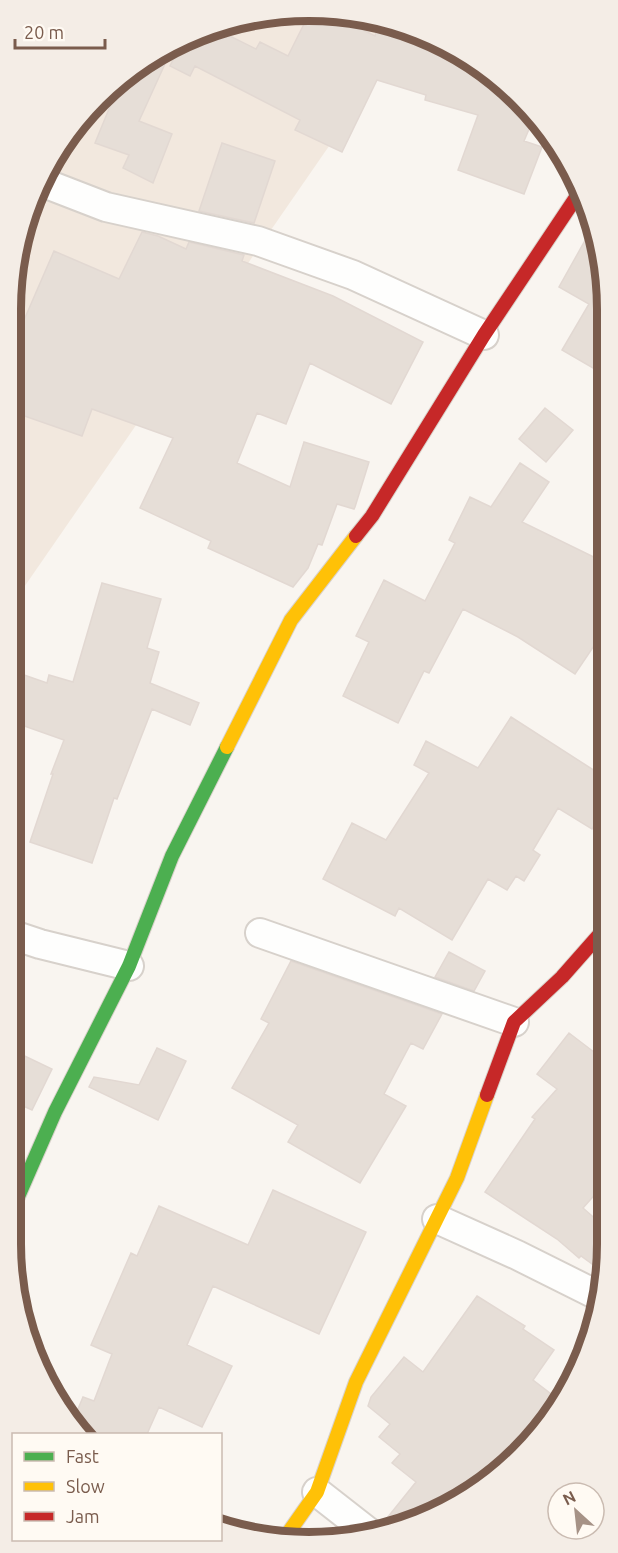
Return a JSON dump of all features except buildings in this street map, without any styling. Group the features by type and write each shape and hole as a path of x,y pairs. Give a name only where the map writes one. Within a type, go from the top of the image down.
{"street":[{"path":"50,185 106,207 258,241 353,275 484,335"},
{"path":"21,1190 55,1112 129,966 172,856 291,620 372,516 484,335 575,199"},
{"path":"260,933 514,1022"},
{"path":"290,1531 317,1492 356,1382 457,1178 514,1022 562,977 597,937"},
{"path":"21,938 129,966"},
{"path":"437,1219 593,1293"},
{"path":"317,1492 361,1527"}],"shaded area":[{"path":"309,21 347,23 404,37 21,592 23,271 36,216 51,182 70,149 92,119 119,92 165,60 216,36 271,23"}],"traffic: fast":[{"path":"21,1190 55,1112 129,966 172,856 227,747"}],"traffic: slow":[{"path":"227,747 291,620 356,536"},
{"path":"290,1531 317,1492 356,1382 457,1178 487,1095"}],"traffic: jam":[{"path":"356,536 372,516 484,335 575,199"},
{"path":"487,1095 514,1022 562,977 597,937"}]}
